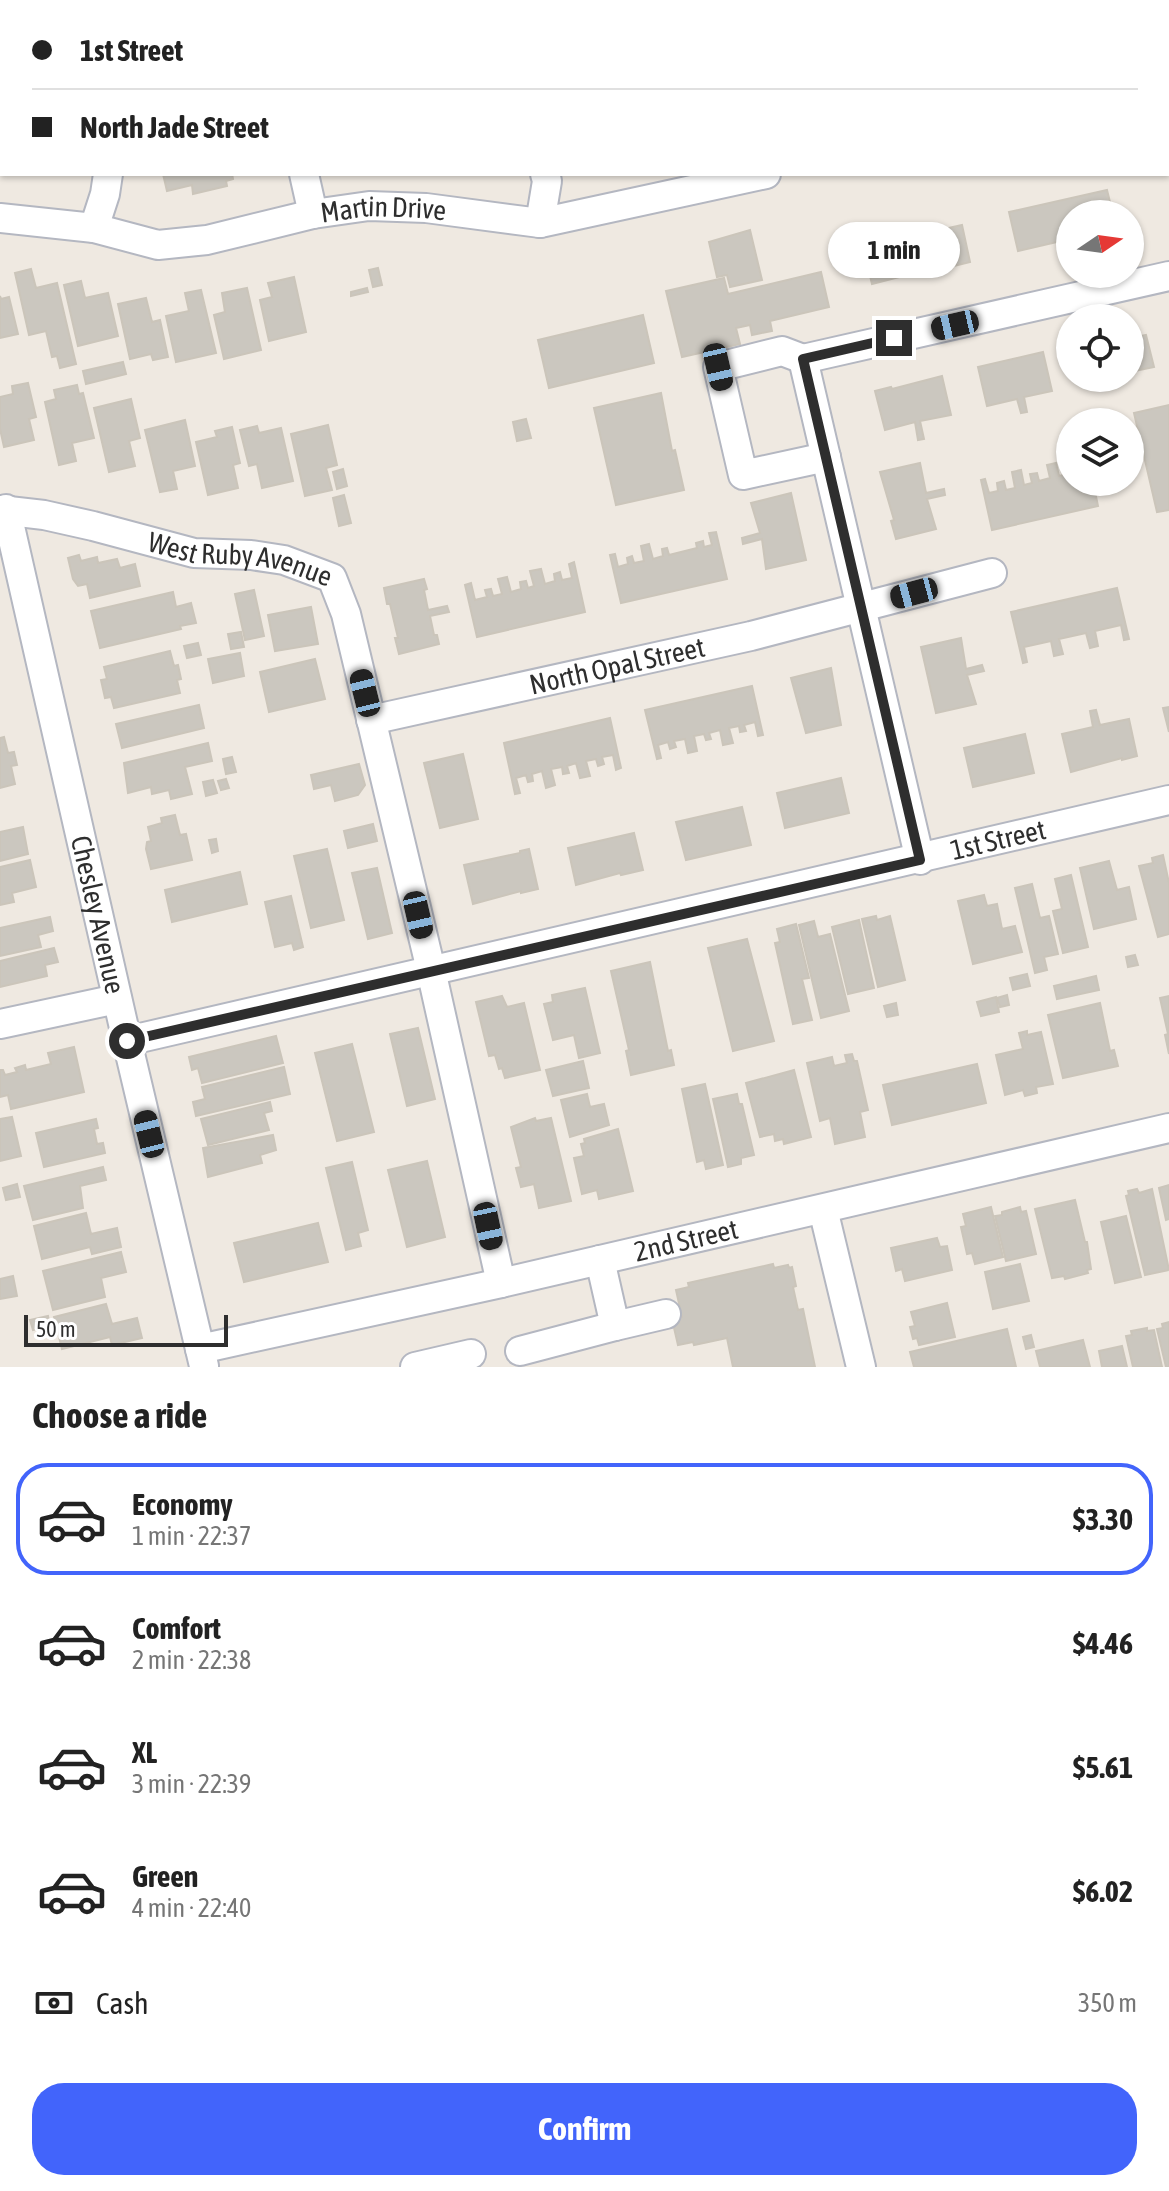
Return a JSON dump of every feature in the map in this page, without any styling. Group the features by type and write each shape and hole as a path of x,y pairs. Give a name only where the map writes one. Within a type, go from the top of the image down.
{"street":[{"path":"94,228 108,176"},
{"path":"304,176 313,214"},
{"path":"540,223 546,176"},
{"name":"Martin Drive","path":"0,218 94,228 158,245 207,240 313,214 369,206 426,208 540,223 757,176"},
{"path":"826,457 743,475 718,367 782,351 803,359 1169,276"},
{"path":"803,359 920,860"},
{"name":"West Ruby Avenue","path":"3,510 93,526 194,553 251,555 284,560 332,578 346,614 431,970 501,1283"},
{"name":"Chesley Avenue","path":"3,510 202,1358"},
{"name":"North Opal Street","path":"371,720 751,636 992,573"},
{"name":"1st Street","path":"127,1041 1169,800"},
{"path":"0,1024 117,999"},
{"name":"2nd Street","path":"202,1358 501,1283 1169,1128"},
{"path":"823,1209 861,1367"},
{"path":"600,1260 615,1326"},
{"path":"520,1351 666,1314"},
{"path":"415,1367 471,1354"}],"building":[{"path":"163,176 232,176 233,179 226,181 227,186 193,194 192,185 167,191"},
{"path":"1107,190 1110,200 1062,200"},
{"path":"1056,201 1056,242 1018,251 1009,212"},
{"path":"877,224 882,243 962,225 970,262 954,266 954,263 872,284 863,247 878,244 873,225"},
{"path":"750,230 762,280 730,287 727,275 717,277 709,242"},
{"path":"378,268 382,285 373,287 369,270"},
{"path":"31,269 36,288 57,283 76,364 60,368 57,356 52,357 46,331 29,335 15,273"},
{"path":"821,272 829,307 770,321 772,331 752,335 750,325 736,328 740,344 682,357 666,291 724,278 728,294"},
{"path":"294,277 306,332 269,341 260,300 272,297 268,283"},
{"path":"81,281 85,298 108,293 118,336 78,346 64,285"},
{"path":"247,288 261,350 224,359 214,315 225,312 222,293"},
{"path":"367,288 368,292 351,296 351,292"},
{"path":"201,290 216,353 176,362 166,316 189,311 185,293"},
{"path":"0,296 1,299 9,297 18,334 0,338"},
{"path":"146,298 152,322 160,320 168,357 153,360 151,354 130,359 118,304"},
{"path":"643,315 654,363 549,388 538,340"},
{"path":"1144,335 1154,367 1144,369"},
{"path":"1043,352 1052,391 1024,397 1027,412 1021,413 1017,399 987,406 978,367"},
{"path":"123,362 126,374 86,384 83,371"},
{"path":"942,376 951,415 920,421 924,439 918,440 915,422 885,430 875,391"},
{"path":"28,383 36,417 29,419 34,440 4,447 0,429 0,397 13,394 12,386"},
{"path":"77,385 79,394 83,393 94,438 72,443 76,461 59,465 45,402 56,399 54,390"},
{"path":"661,393 672,451 675,450 684,490 616,505 594,408"},
{"path":"131,399 140,438 129,441 135,466 109,472 94,408"},
{"path":"1169,405 1169,510 1157,512 1144,456 1144,411"},
{"path":"526,419 531,438 517,441 513,422"},
{"path":"185,420 195,466 173,471 177,489 160,492 145,430"},
{"path":"328,425 337,465 326,468 332,490 305,496 291,434"},
{"path":"257,426 259,433 281,428 293,481 262,488 257,464 249,466 240,430"},
{"path":"232,427 240,463 233,465 238,488 208,495 196,442 217,437 215,431"},
{"path":"920,463 926,493 944,489 945,495 927,499 936,529 896,539 891,521 894,520 880,472"},
{"path":"1056,463 1056,496 1096,496 1098,506 992,530 981,480 985,479 989,493 998,491 997,483 1004,481 1006,490 1015,488 1012,472 1021,470 1024,485 1032,483 1030,474 1037,473 1039,481 1050,478 1047,465"},
{"path":"343,469 347,486 337,489 333,472"},
{"path":"791,493 806,560 766,569 762,539 743,544 742,538 760,533 751,503"},
{"path":"344,495 351,523 339,526 333,498"},
{"path":"716,532 727,579 621,603 610,555 615,554 618,567 628,564 627,558 632,556 634,563 644,561 641,546 649,544 653,559 663,556 662,549 667,548 669,555 697,548 696,543 703,541 704,547 712,545 709,533"},
{"path":"79,555 81,561 97,557 98,563 117,559 120,568 135,564 140,586 90,598 87,584 78,586 73,579 68,558"},
{"path":"574,562 585,612 477,637 465,585 471,583 475,600 487,597 485,590 491,589 493,596 502,594 498,579 507,577 511,592 521,589 520,582 526,581 528,588 534,586 530,571 541,569 545,584 555,581 554,574 560,572 562,580 572,578 569,564"},
{"path":"424,579 428,610 447,606 449,612 430,616 439,644 399,654 395,638 398,638 384,588"},
{"path":"1117,588 1129,639 1124,640 1121,625 1095,631 1098,646 1090,648 1086,633 1059,639 1063,654 1054,656 1051,641 1024,647 1027,662 1023,663 1011,612"},
{"path":"254,590 264,636 245,640 235,594"},
{"path":"173,592 176,607 191,603 196,623 100,648 91,611"},
{"path":"311,607 318,644 275,651 268,615"},
{"path":"241,632 244,647 231,649 228,634"},
{"path":"961,638 966,669 982,665 984,671 967,675 976,704 936,713 921,647"},
{"path":"198,643 201,655 187,658 184,646"},
{"path":"170,651 174,666 178,665 180,693 114,708 111,697 105,698 101,680 107,679 104,667"},
{"path":"240,653 244,676 213,683 208,659"},
{"path":"315,659 325,699 269,712 260,672"},
{"path":"831,668 841,725 806,733 791,678"},
{"path":"752,686 763,735 758,736 755,722 744,725 746,731 740,732 739,726 729,728 733,743 723,745 720,730 709,733 711,739 706,740 704,734 694,736 697,751 688,753 685,739 674,741 676,747 670,749 668,742 658,745 661,758 657,759 645,710"},
{"path":"199,705 204,728 122,748 116,724"},
{"path":"1169,707 1169,732 1163,708"},
{"path":"1096,710 1100,725 1129,719 1137,756 1071,772 1062,734 1093,727 1090,711"},
{"path":"610,718 621,768 616,770 613,755 602,757 604,764 598,766 596,759 586,761 590,776 580,778 576,763 567,766 569,773 563,774 562,767 551,769 555,785 546,788 542,771 532,774 533,781 528,782 526,775 516,778 520,793 515,794 504,743"},
{"path":"1025,734 1034,773 973,787 964,748"},
{"path":"4,737 8,753 14,752 17,765 11,766 15,784 0,788 0,738"},
{"path":"208,743 212,761 185,767 192,794 171,799 169,790 152,794 151,787 128,793 124,763"},
{"path":"463,754 478,819 440,828 424,763"},
{"path":"232,757 236,772 226,774 223,759"},
{"path":"359,764 365,785 358,795 335,801 331,785 314,789 311,775"},
{"path":"841,778 849,813 785,828 777,793"},
{"path":"226,779 229,788 221,790 218,781"},
{"path":"213,780 217,793 206,796 203,782"},
{"path":"742,807 751,845 686,860 676,822"},
{"path":"175,815 180,835 186,834 192,860 151,869 146,849 147,842 151,841 148,827 162,823 161,818"},
{"path":"373,824 377,841 348,848 344,831"},
{"path":"23,827 28,854 0,861 0,832"},
{"path":"634,833 643,870 576,885 568,848"},
{"path":"216,839 218,851 212,853 209,840"},
{"path":"327,849 344,920 311,928 294,856"},
{"path":"529,849 538,889 473,904 464,865"},
{"path":"1163,855 1169,883 1169,934 1158,937 1139,866 1153,863 1152,858"},
{"path":"30,860 36,887 12,893 14,902 0,905 0,867"},
{"path":"1109,861 1117,890 1129,887 1136,919 1094,929 1080,868"},
{"path":"377,868 392,933 368,939 352,873"},
{"path":"240,872 247,904 172,922 165,890"},
{"path":"1071,875 1088,947 1063,953 1053,911 1062,909 1055,879"},
{"path":"1032,884 1040,918 1049,916 1058,954 1044,957 1047,970 1035,973 1015,888"},
{"path":"984,895 987,906 997,904 1002,929 1015,926 1022,952 973,964 958,901"},
{"path":"291,896 303,947 294,950 292,943 275,947 265,902"},
{"path":"876,916 877,920 890,916 905,980 878,987 862,919"},
{"path":"50,917 53,931 38,935 41,947 0,956 0,928"},
{"path":"859,920 874,988 848,994 832,927"},
{"path":"814,921 818,937 830,934 849,1011 821,1018 799,925"},
{"path":"796,924 809,978 802,979 812,1020 793,1024 775,943 780,942 777,929"},
{"path":"747,939 774,1041 733,1051 708,948"},
{"path":"54,948 58,962 45,965 47,976 0,987 0,961"},
{"path":"1135,955 1138,965 1128,967 1126,957"},
{"path":"650,962 668,1051 671,1050 674,1065 631,1075 626,1051 629,1050 611,971"},
{"path":"1027,974 1030,986 1013,990 1010,978"},
{"path":"1096,976 1099,990 1057,999 1054,986"},
{"path":"585,988 600,1053 579,1058 574,1035 553,1040 544,1004 553,1002 552,995"},
{"path":"1007,995 1009,1005 1000,1007 997,998"},
{"path":"502,996 507,1007 524,1003 540,1070 505,1078 495,1055 489,1056 476,1002"},
{"path":"1169,996 1169,1054 1160,998"},
{"path":"996,997 999,1012 981,1016 977,1002"},
{"path":"896,1003 898,1015 887,1017 884,1006"},
{"path":"1100,1003 1110,1051 1114,1050 1118,1066 1063,1078 1048,1015"},
{"path":"418,1028 435,1099 407,1106 390,1034"},
{"path":"1027,1031 1027,1035 1041,1032 1053,1084 1036,1087 1037,1093 1025,1096 1023,1090 1005,1095 996,1055 1023,1049 1019,1033"},
{"path":"276,1036 283,1063 202,1083 198,1068 192,1070 189,1057"},
{"path":"352,1044 374,1132 337,1141 315,1053"},
{"path":"74,1047 84,1092 11,1109 8,1095 0,1097 0,1070 5,1075 17,1072 15,1068 25,1065 26,1070 51,1064 48,1053"},
{"path":"852,1054 854,1061 857,1061 868,1110 860,1112 865,1137 835,1144 830,1118 820,1121 807,1063 832,1057 834,1066 847,1063 845,1055"},
{"path":"583,1061 589,1088 553,1096 546,1070"},
{"path":"977,1064 986,1103 892,1125 883,1085"},
{"path":"284,1067 290,1094 196,1116 193,1102 205,1099 202,1087"},
{"path":"794,1070 811,1137 784,1144 783,1139 775,1141 774,1134 760,1137 746,1083"},
{"path":"705,1084 723,1165 706,1169 704,1160 697,1162 682,1089"},
{"path":"587,1094 590,1107 604,1104 609,1125 570,1137 561,1100"},
{"path":"737,1094 754,1155 741,1158 741,1164 728,1167 713,1099"},
{"path":"270,1102 272,1111 264,1113 269,1130 208,1145 201,1119"},
{"path":"12,1117 21,1156 0,1161 0,1119"},
{"path":"535,1118 536,1121 551,1118 571,1201 539,1208 534,1184 521,1187 516,1168 521,1167 511,1127"},
{"path":"96,1119 97,1144 103,1143 105,1153 44,1167 36,1133"},
{"path":"618,1129 633,1191 599,1199 597,1190 582,1194 574,1158 584,1156 581,1144 585,1143 584,1139"},
{"path":"273,1135 276,1150 260,1155 262,1163 208,1177 203,1148"},
{"path":"427,1161 445,1237 407,1247 388,1170"},
{"path":"352,1162 368,1230 358,1233 361,1246 346,1250 326,1168"},
{"path":"103,1167 106,1180 80,1186 83,1208 33,1220 24,1186"},
{"path":"17,1184 20,1197 6,1200 3,1188"},
{"path":"1169,1185 1169,1219 1166,1220 1159,1188"},
{"path":"1137,1189 1139,1193 1152,1189 1169,1270 1145,1275 1126,1196 1129,1195 1128,1191"},
{"path":"1075,1200 1091,1269 1087,1270 1088,1273 1065,1279 1064,1276 1052,1278 1035,1209"},
{"path":"991,1207 1003,1257 975,1264 972,1253 967,1254 961,1227 966,1226 963,1214"},
{"path":"1020,1207 1021,1212 1026,1211 1036,1254 1006,1261 995,1216"},
{"path":"86,1213 91,1234 117,1228 121,1247 92,1254 90,1247 42,1259 34,1226"},
{"path":"1126,1216 1141,1277 1115,1283 1101,1222"},
{"path":"318,1223 328,1262 244,1282 234,1243"},
{"path":"937,1238 940,1247 947,1246 952,1270 905,1281 902,1269 896,1271 891,1248"},
{"path":"121,1252 126,1272 101,1278 105,1297 53,1310 43,1271"},
{"path":"773,1264 774,1268 792,1267 798,1310 803,1309 815,1367 733,1367 727,1338 678,1345 672,1319 682,1317 676,1290 689,1287 688,1283"},
{"path":"1020,1264 1029,1301 993,1309 985,1272"},
{"path":"13,1276 17,1296 0,1299 0,1279"},
{"path":"947,1303 955,1337 919,1345 917,1338 913,1339 910,1327 915,1326 911,1312"},
{"path":"106,1304 112,1324 137,1318 142,1338 112,1345 110,1337 62,1349 54,1317"},
{"path":"48,1316 50,1326 33,1330 30,1320"},
{"path":"1169,1322 1169,1367 1166,1367 1157,1329"},
{"path":"1147,1328 1147,1331 1154,1330 1162,1367 1133,1367 1126,1336 1132,1335 1131,1331"},
{"path":"1007,1329 1016,1367 914,1367 910,1352"},
{"path":"1031,1335 1034,1347 1026,1349 1023,1337"},
{"path":"1083,1340 1090,1367 1040,1367 1036,1351"},
{"path":"1122,1346 1127,1367 1102,1367 1099,1351"}],"route":[{"path":"127,1041 920,860 803,359 894,338"}]}
